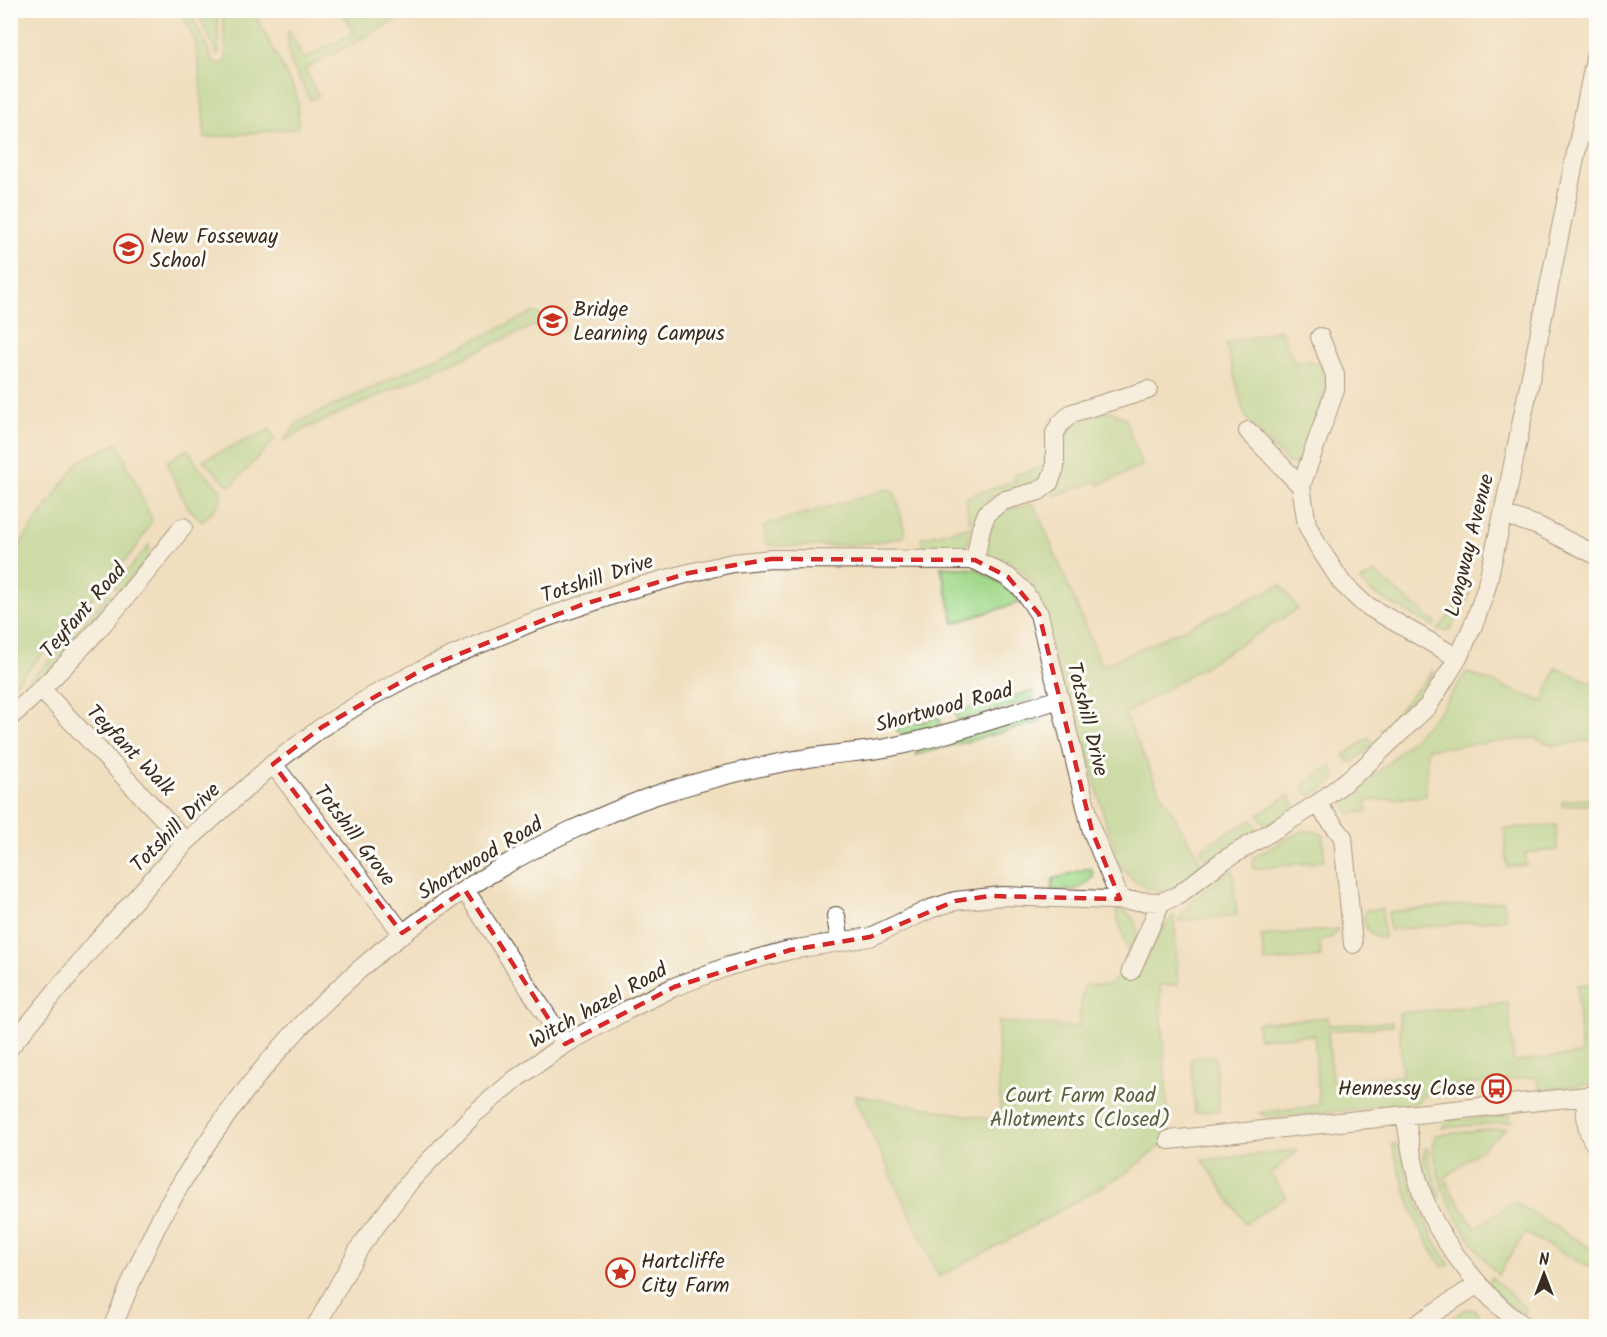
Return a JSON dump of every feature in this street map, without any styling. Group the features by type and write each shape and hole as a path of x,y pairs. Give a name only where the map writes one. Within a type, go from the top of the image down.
{"street":[{"name":"Longway Avenue","path":"1161,902 1177,896 1215,866 1317,804 1364,767 1428,706 1458,658 1475,621 1486,589 1596,54"},
{"path":"1320,337 1335,375 1335,390 1301,486 1307,525 1317,546 1342,584 1364,604 1458,658"},
{"path":"975,560 981,528 987,513 1002,501 1039,491 1049,483 1055,468 1055,434 1060,424 1072,413 1148,390"},
{"path":"1248,431 1301,486"},
{"path":"1503,514 1538,526 1596,555"},
{"name":"Teyfant Road","path":"10,717 42,690 112,616 183,527"},
{"name":"Totshill Drive","path":"10,1047 96,943 186,842 273,764 322,727 372,696 427,667 530,623 634,588 733,563 767,559 975,560 1008,577 1023,590 1038,614 1092,831 1120,899"},
{"name":"Teyfant Walk","path":"42,690 186,842"},
{"name":"Shortwood Road","path":"113,1326 160,1219 222,1120 283,1044 339,986 402,933 465,890 525,852 620,808 676,789 761,766 905,744 1060,699"},
{"name":"Totshill Grove","path":"273,764 402,933"},
{"path":"1317,804 1343,837 1353,944"},
{"path":"465,890 565,1044"},
{"name":"Witch hazel Road","path":"316,1326 360,1247 411,1180 474,1114 517,1078 565,1044 674,987 718,970 790,950 870,937 930,909 955,901 990,896 1120,899"},
{"path":"1120,899 1161,902 1131,971"},
{"path":"836,916 840,942"},
{"path":"1169,1140 1591,1096 1586,1117 1592,1140 1596,1145"},
{"path":"1405,1115 1416,1170 1436,1227 1478,1284 1508,1315 1525,1326"},
{"path":"1414,1326 1478,1284"}],"highlighted area":[{"path":"771,559 916,559 975,560 1008,577 1039,614 1092,831 1120,899 990,896 955,901 870,937 790,950 674,987 565,1044 465,890 402,933 273,764 322,727 427,667 581,605 689,573"}],"green space":[{"path":"181,11 190,11 215,65 227,61 222,11 253,11 296,93 298,128 205,138 195,41"},
{"path":"197,11 217,11 219,54 217,54"},
{"path":"342,11 401,11 404,16 305,69 318,96 310,100 290,61 287,32 289,31 304,59 354,33"},
{"path":"534,312 555,323 565,323 566,329 533,326 283,441 298,422"},
{"path":"1281,330 1294,362 1307,361 1318,364 1324,372 1327,386 1301,463 1293,465 1288,463 1249,422 1244,413 1226,343"},
{"path":"1110,411 1125,418 1142,466 1099,485 1097,481 1054,496 1064,468 1065,431 1076,420"},
{"path":"270,429 275,439 232,485 227,484 203,460"},
{"path":"118,443 152,520 136,548 11,688 11,557 79,461"},
{"path":"188,449 198,466 221,490 219,504 202,522 187,506 168,466 168,461"},
{"path":"1042,467 1047,468 1040,482 992,497 983,504 974,521 969,521 966,497 1015,481 1013,475"},
{"path":"888,489 895,493 905,533 903,537 871,543 840,545 776,546 767,544 763,526"},
{"path":"1034,504 1102,666 1281,585 1298,609 1125,714 1157,786 1202,864 1179,885 1166,891 1148,889 1140,884 1113,856 1115,847 1107,827 1084,739 1077,732 1033,592 1035,584 1004,558 996,561 988,556 987,547 996,517 1011,508"},
{"path":"972,526 968,542 962,550 925,550 921,538"},
{"path":"149,545 148,559 120,591 114,587"},
{"path":"941,567 977,569 1009,588 1021,602 954,623"},
{"path":"1375,573 1436,623 1434,627 1371,592 1360,581"},
{"path":"1468,592 1470,594 1451,628 1446,631 1438,630"},
{"path":"109,593 116,598 72,649 21,698 16,692 60,651"},
{"path":"1556,668 1596,684 1596,739 1554,746 1535,738 1427,749 1426,796 1367,801 1368,811 1349,814 1345,805 1347,799 1391,760 1440,711 1466,672 1543,702"},
{"path":"1433,671 1420,697 1385,734 1381,730"},
{"path":"1033,691 1034,699 958,721 955,712"},
{"path":"1038,714 1040,722 916,755 919,747"},
{"path":"939,717 941,725 907,734 899,733 896,729"},
{"path":"1369,738 1374,743 1353,763 1349,762 1344,755"},
{"path":"1331,765 1337,778 1313,796 1307,794 1302,786"},
{"path":"1289,795 1295,808 1268,825 1262,821 1258,815"},
{"path":"1596,798 1596,804 1562,806 1562,801"},
{"path":"1252,819 1257,830 1253,834 1207,860 1201,852 1202,848"},
{"path":"1556,825 1557,850 1525,853 1526,865 1507,867 1504,829"},
{"path":"1308,831 1323,835 1324,861 1253,869 1252,858 1299,832"},
{"path":"1092,869 1093,876 1085,885 1070,890 1052,890 1053,879"},
{"path":"1233,870 1237,915 1179,921 1187,906 1194,899"},
{"path":"1504,901 1506,919 1389,930 1388,912"},
{"path":"1119,908 1131,916 1137,928 1136,940 1128,952 1116,912"},
{"path":"1382,909 1384,938 1373,936 1364,921 1367,910"},
{"name":"Court Farm Road Allotments (Closed)","path":"1174,915 1178,985 1160,985 1169,1140 1129,1171 939,1277 854,1095 1000,1121 998,1022 1078,1027 1084,985 1108,985 1126,972 1137,975 1159,934"},
{"path":"1338,929 1333,936 1320,941 1321,957 1265,962 1261,936"},
{"path":"1596,983 1596,1084 1540,1089 1536,1077 1430,1088 1417,1103 1269,1118 1259,1113 1319,1105 1314,1035 1258,1038 1257,1023 1328,1017 1329,1025 1392,1022 1392,1026 1328,1031 1332,1081 1402,1076 1399,1013 1508,1003 1514,1062 1581,1054 1577,985"},
{"path":"1215,1056 1219,1111 1195,1113 1191,1058"},
{"path":"1510,1115 1511,1122 1442,1128 1446,1122 1452,1120"},
{"path":"1507,1128 1440,1182 1433,1152 1435,1135"},
{"path":"1392,1144 1396,1144 1401,1149 1420,1209 1433,1238 1450,1265 1443,1267 1425,1238 1406,1192"},
{"path":"1425,1148 1428,1149 1429,1161 1440,1197 1431,1193 1427,1182 1424,1165"},
{"path":"1298,1150 1271,1174 1286,1197 1245,1223 1203,1160"},
{"path":"1448,1181 1450,1190 1475,1228 1513,1202 1596,1251 1596,1271 1525,1233 1498,1275 1473,1243 1452,1209 1441,1185"},
{"path":"1492,1277 1526,1309 1522,1314 1508,1304 1488,1283"},
{"path":"1465,1309 1475,1310 1485,1322 1483,1326 1449,1326 1447,1322"}],"place":[{"name":"New Fosseway School","path":"129,248"},
{"name":"Bridge Learning Campus","path":"552,321"},
{"name":"Hennessy Close","path":"1496,1088"},
{"name":"Hartcliffe City Farm","path":"620,1273"}]}
